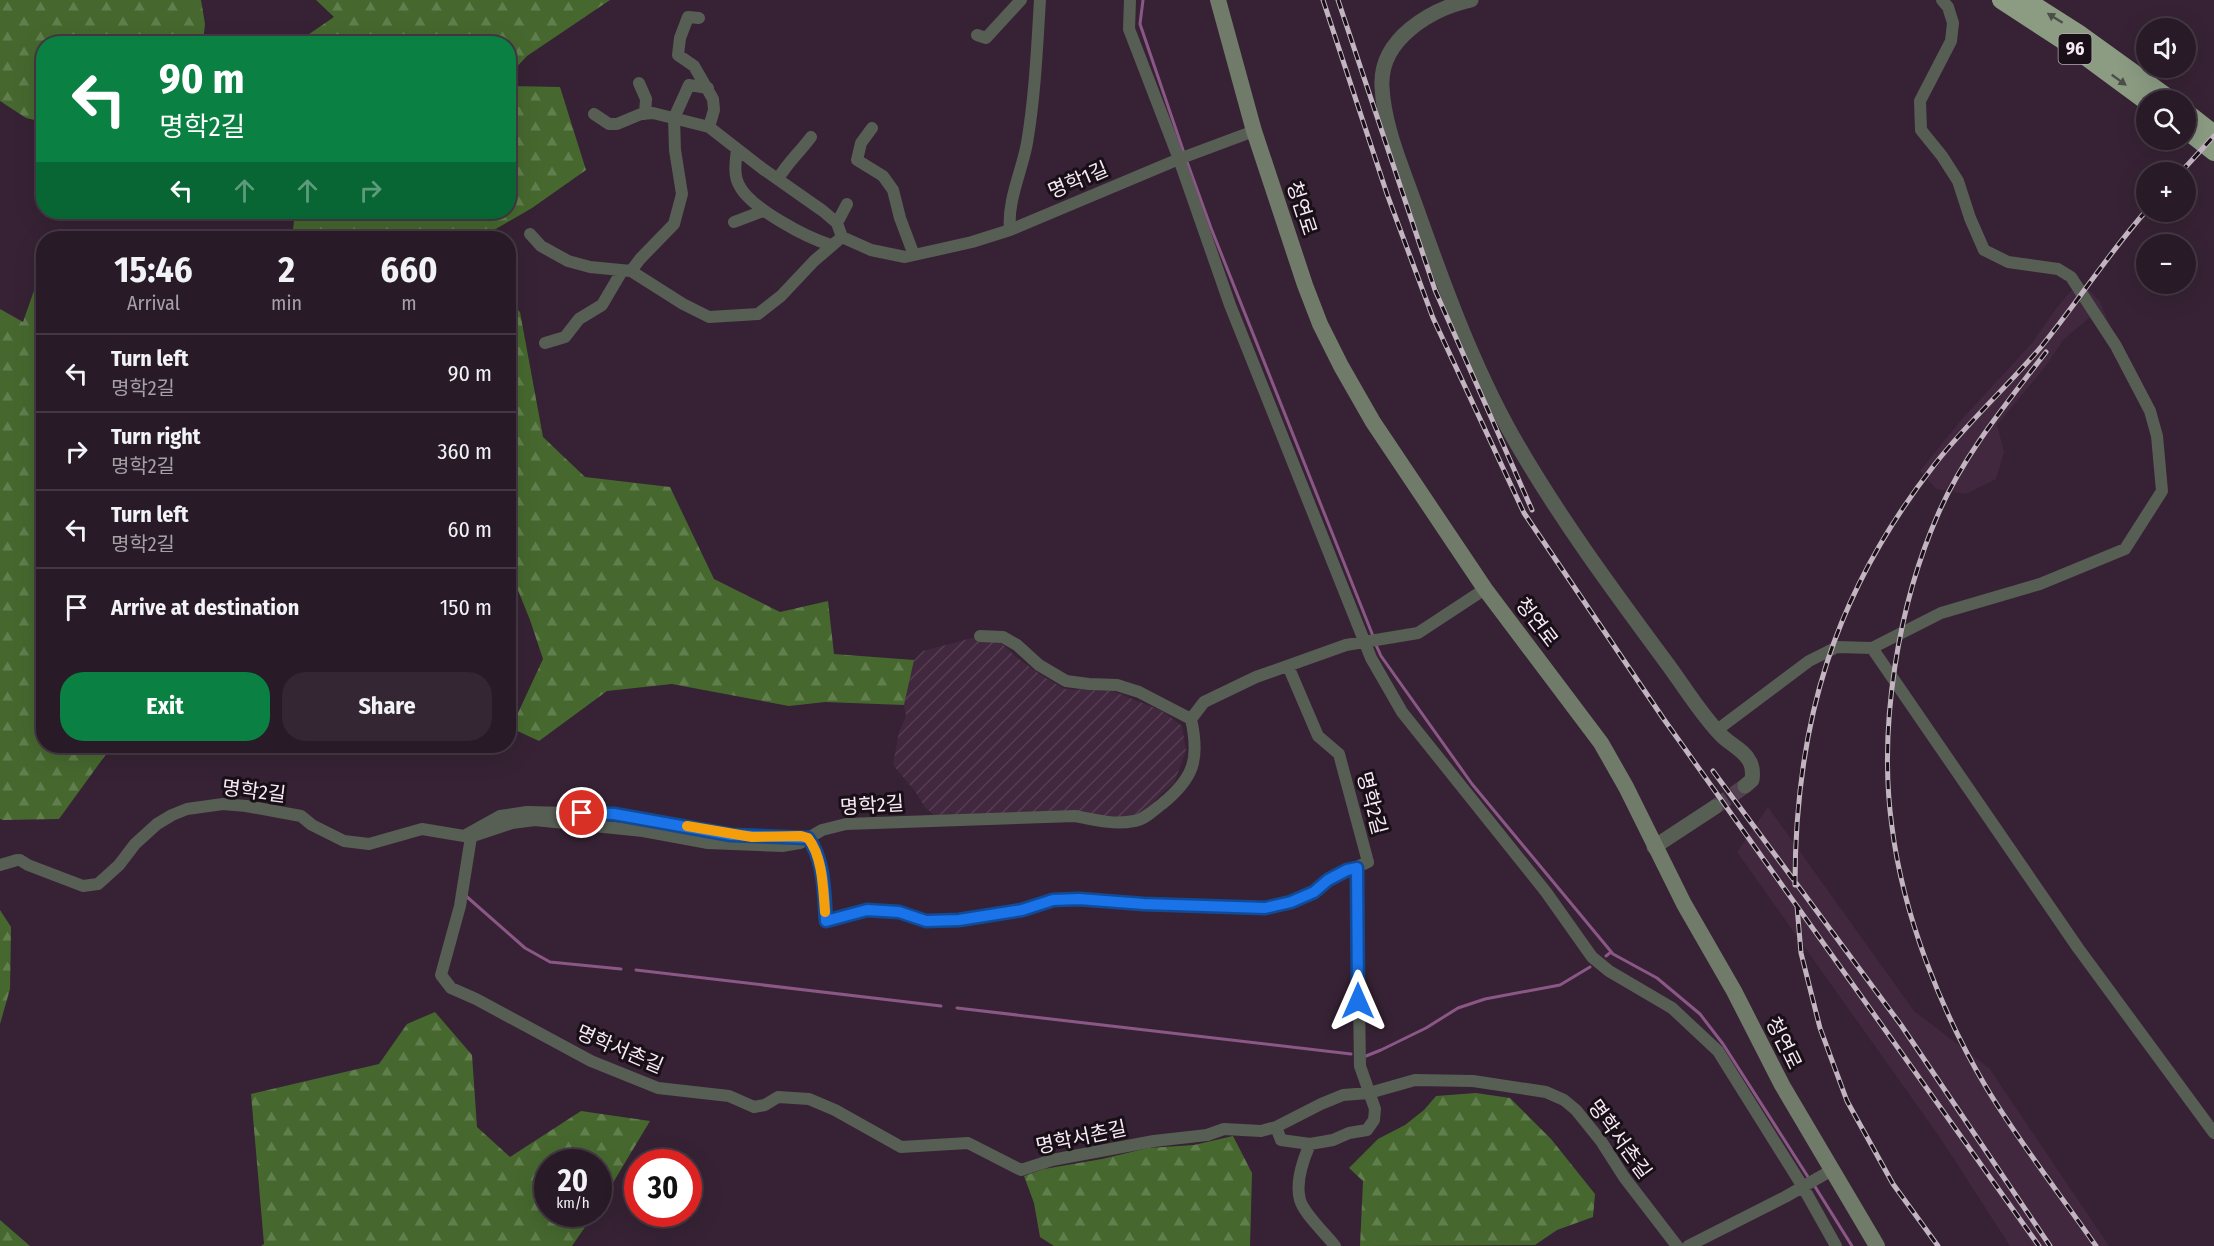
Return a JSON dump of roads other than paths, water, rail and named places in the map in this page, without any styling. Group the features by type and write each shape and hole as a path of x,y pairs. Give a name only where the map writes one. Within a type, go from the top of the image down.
{"highway":[{"name":"96","path":"2001,0 2070,45 2136,93"},
{"name":"96","path":"2026,0 2078,33 2157,90"},
{"path":"2196,120 2214,134"},
{"path":"2196,138 2214,152"}],"main road":[{"name":"청연로","path":"1218,0 1254,131 1305,285 1320,324 1341,366 1373,422 1485,589 1601,742 1684,904 1734,991 1782,1085 1877,1246"}],"street":[{"path":"977,35 986,38 1021,0"},
{"path":"1010,230 1011,211 1027,145 1034,98 1041,0"},
{"path":"1130,0 1129,29 1179,159 1230,305 1368,641 1371,658 1402,712 1546,892 1592,957 1609,971 1672,1008 1718,1051 1803,1187 1836,1246"},
{"path":"1472,0 1450,6 1420,20 1394,48 1384,67 1381,86 1388,124 1401,163 1443,280 1474,357 1513,437 1574,534 1612,589 1717,730 1744,754 1750,763 1753,772 1752,780 1745,786"},
{"path":"1717,730 1809,661 1837,647 1872,648 1941,613 2040,584 2125,549 2162,491 2157,436 2150,411 2116,346 2071,277 2058,269 2008,262 1984,250 1970,218 1959,181 1921,130 1920,101 1950,41 1953,24 1948,7 1942,0"},
{"path":"699,18 688,17 680,38 678,55 694,66 708,88 714,110 709,128"},
{"path":"639,83 646,99 645,114"},
{"path":"545,343 565,338 579,319 602,305 626,271 674,224 682,194 675,150 674,118 688,86 708,88"},
{"path":"594,114 609,124 617,124 630,117 645,114 674,118 709,128 824,211 837,223"},
{"path":"872,128 861,143 857,160 883,176 893,190 900,218 914,255"},
{"name":"명학1길","path":"737,148 735,172 739,185 763,211 821,242 836,241 905,257 972,242 1010,230 1179,159 1254,131"},
{"path":"778,179 788,163 799,154 811,137"},
{"path":"531,234 541,246 568,261 590,267 626,271 710,317 758,314 781,296 836,241 837,223 847,204"},
{"path":"734,222 763,211"},
{"path":"980,636 1002,637 1017,645 1039,665 1066,681 1117,685 1138,692 1191,719 1204,702 1256,677 1325,651 1386,637 1418,633 1485,589"},
{"path":"1872,648 2078,948 2214,1133"},
{"name":"명학2길","path":"1288,666 1318,736 1339,754 1368,862 1357,868"},
{"name":"명학2길","path":"0,865 19,860 83,886 98,884 135,844 165,819 187,809 223,804 301,816 312,825 344,841 369,844 422,829 464,836 512,823 536,820 643,831 708,843 752,846 782,846 800,843 822,830 846,824 1075,816 1103,822 1137,821 1173,795 1188,778 1196,742 1191,719"},
{"path":"1654,846 1714,807"},
{"name":"명학서촌길","path":"471,834 460,906 441,975 451,988 476,999 591,1061 658,1088 729,1096 754,1107 765,1105 778,1097 809,1099 843,1114 901,1147 968,1143 1021,1170 1052,1160 1154,1141 1187,1138 1224,1129 1261,1131 1276,1127 1343,1095 1368,1093 1415,1080 1453,1080 1546,1092 1564,1100 1576,1110 1677,1246"},
{"path":"808,838 816,854 822,877 826,921 867,910 899,912 926,921 959,920 1022,910 1053,900 1079,899 1265,908 1291,902 1314,892 1328,880 1347,870 1357,868 1360,1066 1375,1109 1374,1120 1367,1130 1310,1144 1281,1140 1276,1127"},
{"path":"1310,1144 1302,1162 1299,1183 1300,1200 1335,1246"},
{"path":"1688,1246 1832,1170"}],"waterway":[{"path":"1143,0 1140,24 1184,153"},
{"path":"1186,159 1211,228 1373,636"},
{"path":"1376,645 1381,656 1472,784 1613,954 1657,978 1700,1014 1723,1044 1810,1180"},
{"path":"466,896 525,948 550,962 621,969"},
{"path":"1606,956 1611,952"},
{"path":"1366,1056 1426,1028 1458,1008 1485,999 1560,985 1590,967"},
{"path":"636,970 941,1006"},
{"path":"957,1008 1351,1054"},
{"path":"1814,1185 1852,1246"}],"tunnel":[{"path":"1715,807 1745,786"}],"railway":[{"path":"1323,0 1387,194 1433,318 1524,513 1663,718 2039,1246"},
{"path":"1338,0 1435,290 1532,510"},
{"path":"2190,162 2214,136"},
{"path":"1795,885 1797,826 1803,769 1813,715 1827,662 1846,611 1871,561 1900,512 1935,464 2041,347 2137,222"},
{"path":"2046,352 1961,469 1949,490 1925,548 1912,586 1895,666 1890,708 1888,789 1897,860 1905,894 1939,995 1969,1058 1986,1087 2026,1148 2096,1246"},
{"path":"1713,771 1901,1025 2050,1246"},
{"path":"1797,906 1801,953 1820,1028 1847,1101 1893,1184 1938,1246"}]}
